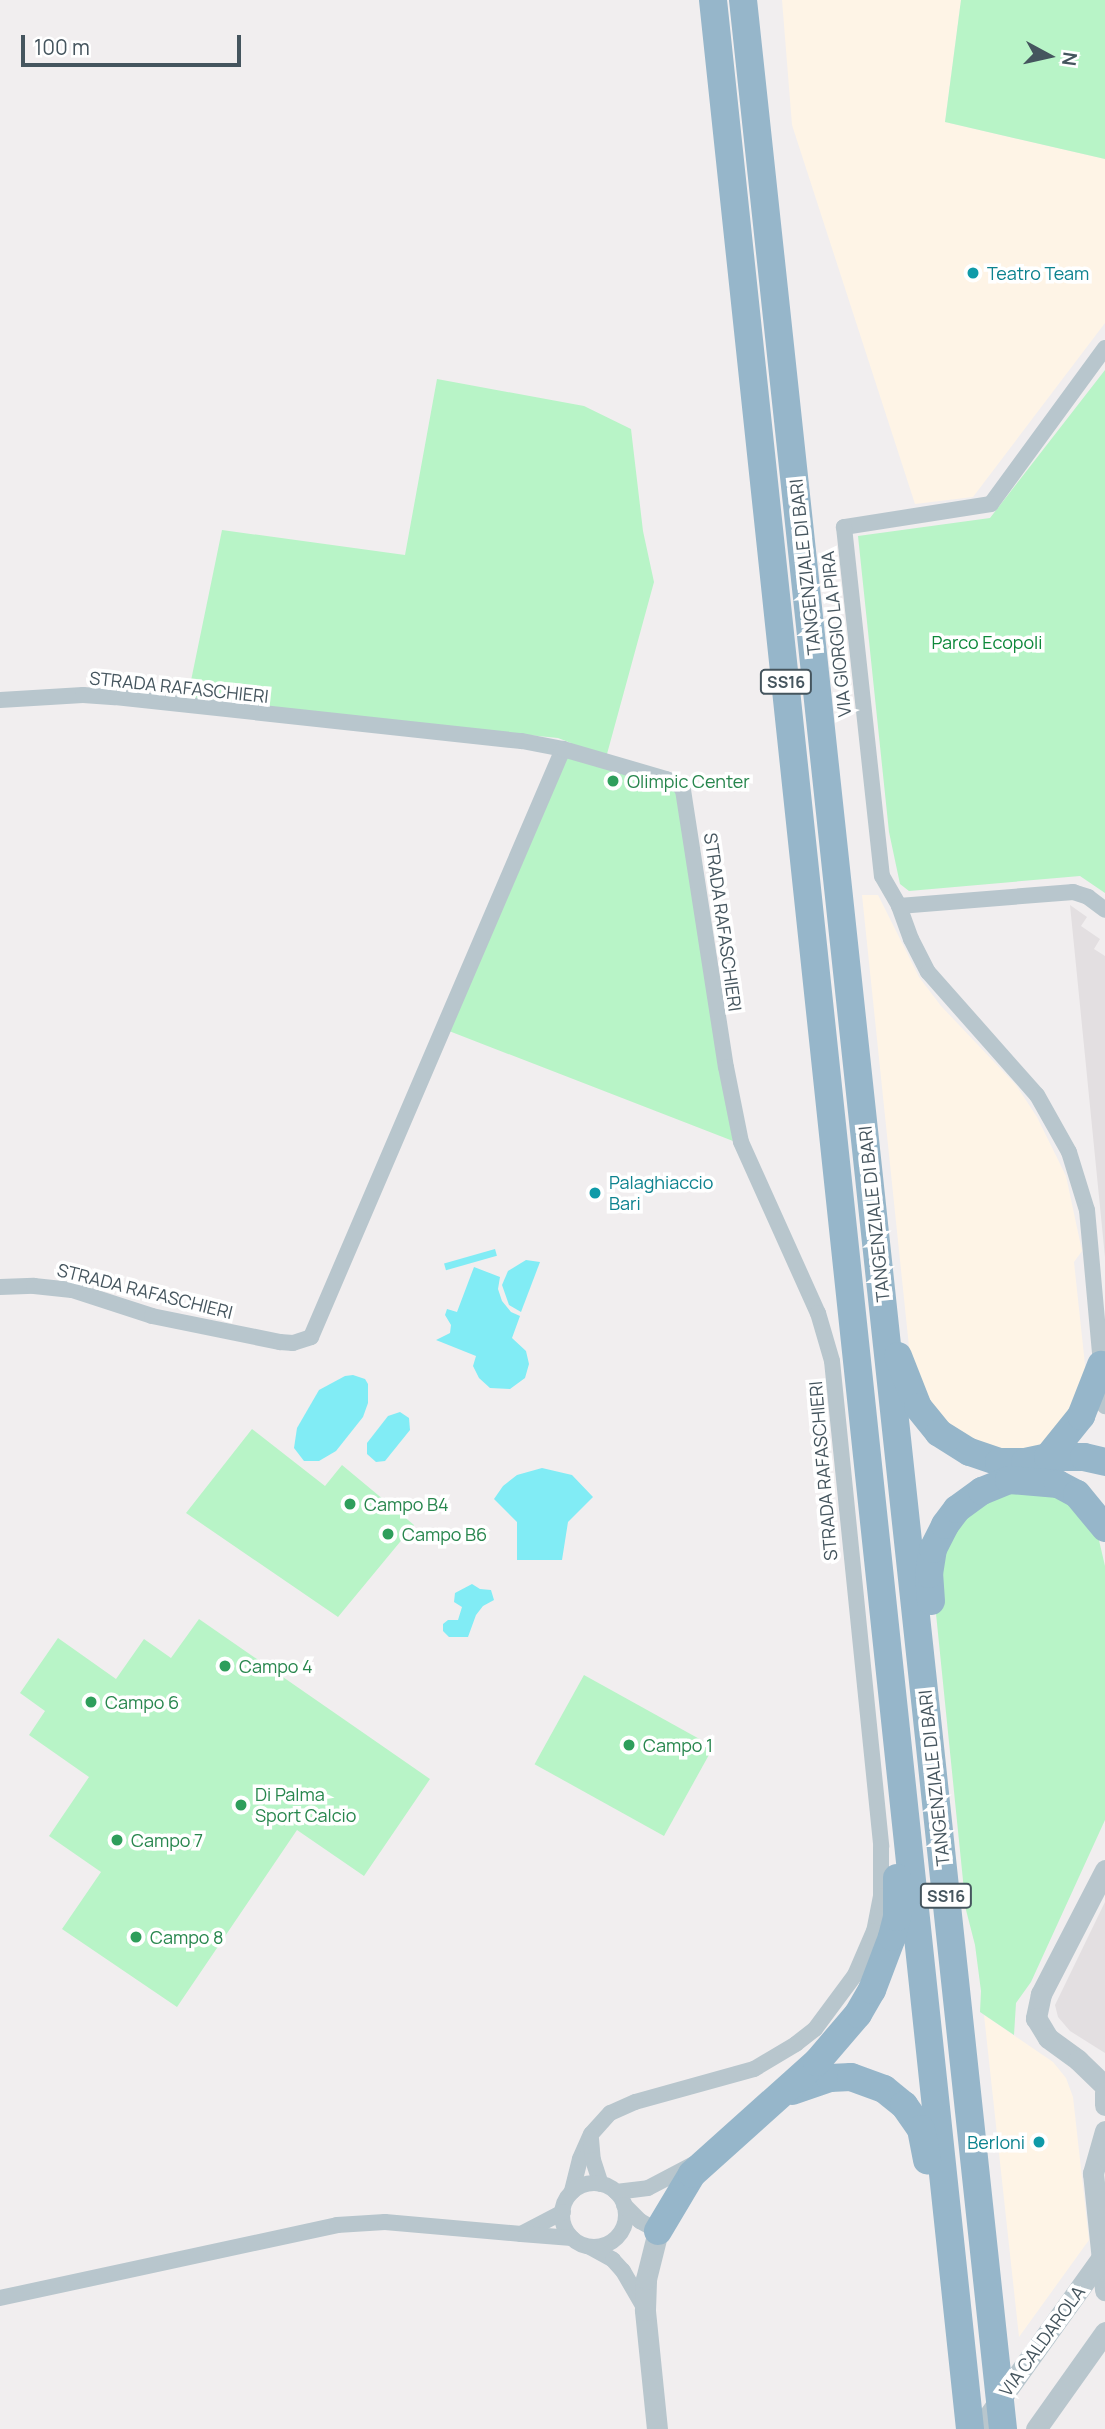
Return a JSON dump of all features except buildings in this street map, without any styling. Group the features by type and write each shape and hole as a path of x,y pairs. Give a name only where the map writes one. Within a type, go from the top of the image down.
{"highway":[{"name":"TANGENZIALE DI BARI","path":"713,0 970,2429"},
{"name":"TANGENZIALE DI BARI","path":"743,0 1003,2429"},
{"path":"884,1319 918,1407 939,1433 970,1452 999,1462 1025,1462 1048,1457 1084,1457 1105,1462"},
{"path":"1048,1457 1081,1416 1101,1365"},
{"path":"931,1754 935,1661 929,1574 933,1549 944,1525 957,1509 982,1491 1009,1480 1058,1484 1089,1480 1105,1468"},
{"path":"1058,1484 1077,1494 1105,1528"},
{"path":"658,2231 686,2182 714,2152 817,2062 858,2014 884,1962 897,1917 895,1842 901,1757"},
{"path":"776,2098 803,2085 850,2077 884,2089 904,2105 921,2129 937,2243 951,2266"}],"street":[{"name":"VIA GIORGIO LA PIRA","path":"899,906 882,876 844,527 991,504 1105,348"},
{"name":"STRADA RAFASCHIERI","path":"0,701 69,696 115,697 522,741 563,749 677,783 686,798 716,1009 741,1143 818,1313 832,1361 881,1847 881,1896 874,1931 855,1975 815,2029 796,2045 754,2069 617,2110 603,2118 592,2134"},
{"name":"STRADA RAFASCHIERI","path":"0,1287 34,1286 72,1290 152,1316 272,1340 293,1343 311,1337 563,749"},
{"path":"1105,910 1088,897 1073,892 899,906 911,939 928,972 1037,1095 1069,1152 1087,1210 1105,1406"},
{"path":"1105,1870 1041,1994 1036,2018 1048,2038 1105,2086"},
{"path":"1105,2092 1105,2105"},
{"path":"1105,2131 1093,2172 1105,2290"},
{"path":"592,2134 593,2160 601,2184"},
{"path":"521,2234 562,2211 572,2192 580,2159 592,2134"},
{"path":"620,2199 648,2188 714,2152"},
{"path":"572,2192 591,2183 601,2184 620,2199 640,2221 658,2231"},
{"path":"590,2246 606,2244 619,2234 626,2215 620,2199"},
{"path":"562,2211 563,2221 572,2238"},
{"path":"0,2298 337,2225 385,2222 572,2238 613,2260 623,2271 645,2310"},
{"path":"619,2234 658,2231"},
{"path":"657,2429 645,2310 646,2279 658,2231"},
{"name":"VIA CALDAROLA","path":"978,2429 1105,2253"},
{"path":"1036,2429 1105,2333"}],"shaded area":[{"name":"Teatro Team","path":"782,0 961,0 945,122 1105,159 1105,323 973,497 915,504 792,125"},
{"path":"862,895 878,895 919,977 941,1006 1016,1085 1037,1117 1066,1176 1082,1251 1074,1262 1086,1374 1083,1398 1036,1452 987,1448 935,1416 911,1366"},
{"path":"1070,905 1087,917 1081,926 1100,939 1094,949 1105,956 1105,1257"},
{"path":"1105,1902 1105,2053 1070,2031 1058,2017 1055,2005"},
{"path":"984,2015 1053,2062 1066,2078 1073,2097 1089,2240 1019,2337"}],"green space":[{"path":"961,0 1105,0 1105,159 945,122"},
{"name":"Parco Ecopoli","path":"1105,370 1105,893 1080,876 909,891 900,884 889,832 858,536 990,518"},
{"name":"Olimpic Center","path":"437,379 584,406 631,429 643,531 654,582 604,765 677,783 733,1141 449,1031 571,743 558,738 187,700 222,530 405,555"},
{"path":"252,1429 325,1486 342,1465 414,1525 338,1617 186,1513"},
{"path":"1012,1490 1058,1493 1098,1536 1105,1566 1105,1820 1031,1982 1016,2003 1014,2035 980,2012 981,1991 975,1945 966,1910 934,1594 935,1574 965,1513"},
{"name":"Di Palma Sport Calcio","path":"199,1619 430,1779 364,1876 297,1830 177,2007 62,1929 101,1872 49,1836 89,1777 29,1735 45,1711 20,1693 58,1638 116,1679 144,1639 171,1658"},
{"name":"Campo 1","path":"584,1675 713,1747 664,1836 535,1764"}],"water":[{"path":"495,1249 497,1256 446,1270 444,1264"},
{"path":"526,1260 540,1262 521,1312 509,1305 502,1285 508,1271"},
{"path":"474,1267 500,1277 498,1289 502,1301 511,1312 520,1316 512,1338 526,1351 529,1364 525,1378 510,1389 490,1388 479,1378 473,1366 476,1356 436,1340 450,1333 451,1325 445,1315 447,1309 457,1312"},
{"path":"353,1375 365,1379 368,1384 368,1403 363,1417 336,1451 319,1461 304,1461 294,1448 297,1428 319,1390 345,1376"},
{"path":"400,1412 409,1418 410,1430 385,1461 376,1462 367,1454 367,1443 388,1416"},
{"path":"542,1468 572,1475 593,1497 568,1522 562,1560 517,1560 517,1522 494,1499 503,1486 517,1475"},
{"path":"472,1584 480,1589 491,1590 494,1600 483,1606 476,1615 468,1637 449,1637 443,1631 443,1624 448,1620 458,1620 462,1607 454,1602 455,1593"}],"place":[{"name":"Teatro Team","path":"973,273"},
{"name":"Olimpic Center","path":"613,781"},
{"name":"Palaghiaccio Bari","path":"595,1193"},
{"name":"Campo B4","path":"350,1504"},
{"name":"Campo B6","path":"388,1534"},
{"name":"Campo 4","path":"225,1666"},
{"name":"Campo 6","path":"91,1702"},
{"name":"Campo 1","path":"629,1745"},
{"name":"Di Palma Sport Calcio","path":"241,1805"},
{"name":"Campo 7","path":"117,1840"},
{"name":"Campo 8","path":"136,1937"},
{"name":"Berloni","path":"1039,2142"}]}
